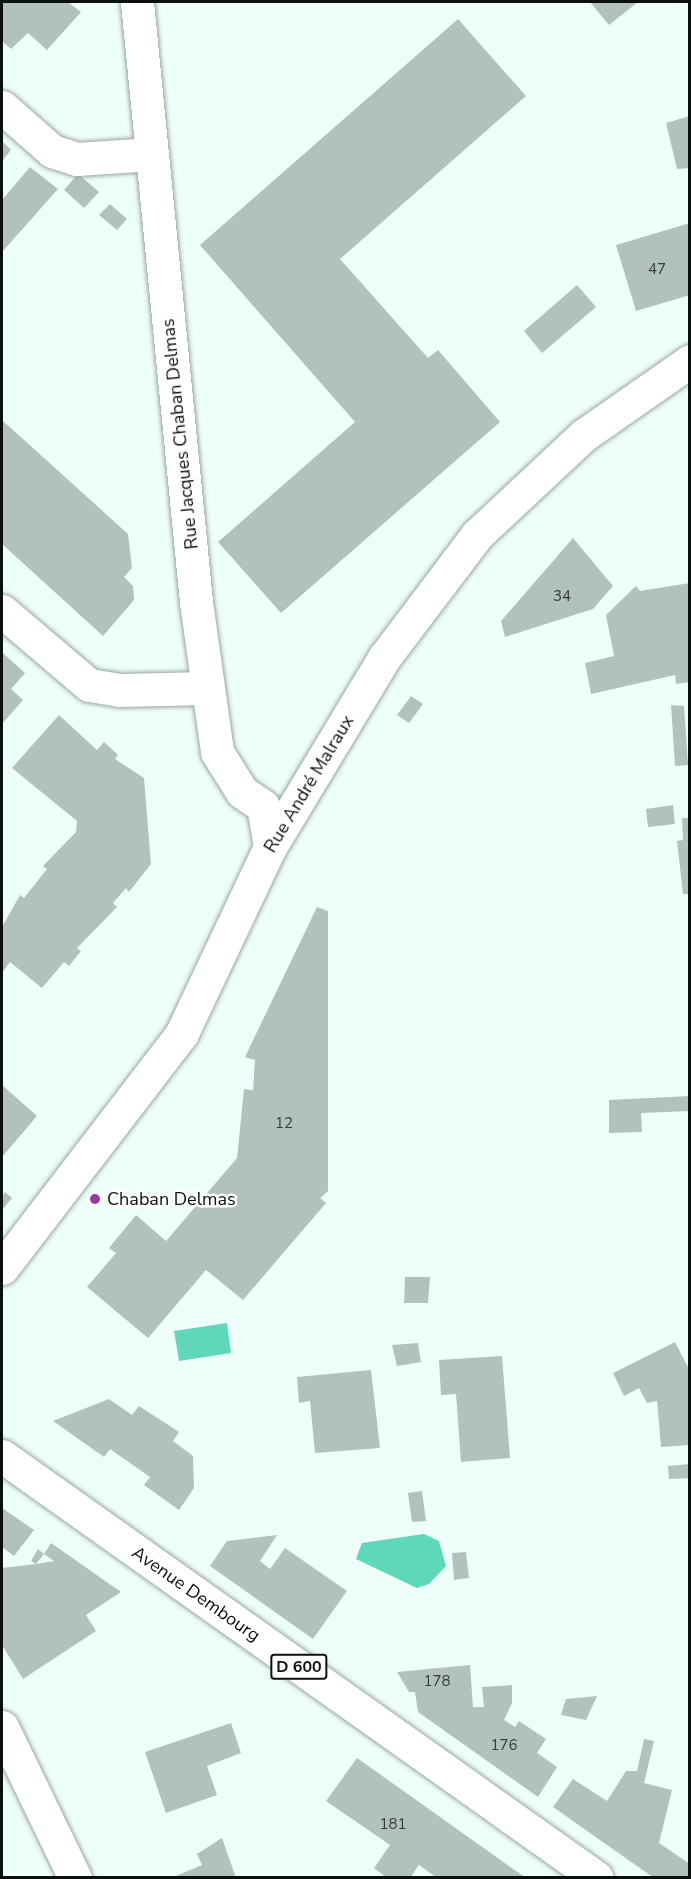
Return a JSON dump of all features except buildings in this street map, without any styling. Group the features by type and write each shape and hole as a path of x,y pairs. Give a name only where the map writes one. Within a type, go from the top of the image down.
{"street":[{"name":"Rue Jacques Chaban Delmas","path":"137,2 208,688 217,752 242,792 263,806 270,847"},
{"path":"2,108 51,151 77,159 152,154"},
{"name":"Rue André Malraux","path":"2,1268 182,1033 270,847 384,658 477,535 584,435 690,361"},
{"path":"2,611 88,685 119,690 208,688"},
{"name":"Avenue Dembourg","path":"2,1456 597,1878"},
{"path":"2,1727 75,1878"}],"shaded area":[{"path":"227,1323 231,1353 179,1361 174,1331"},
{"path":"424,1534 439,1541 446,1566 429,1584 417,1588 356,1559 362,1543"}],"place":[{"name":"Chaban Delmas","path":"95,1199"}]}
